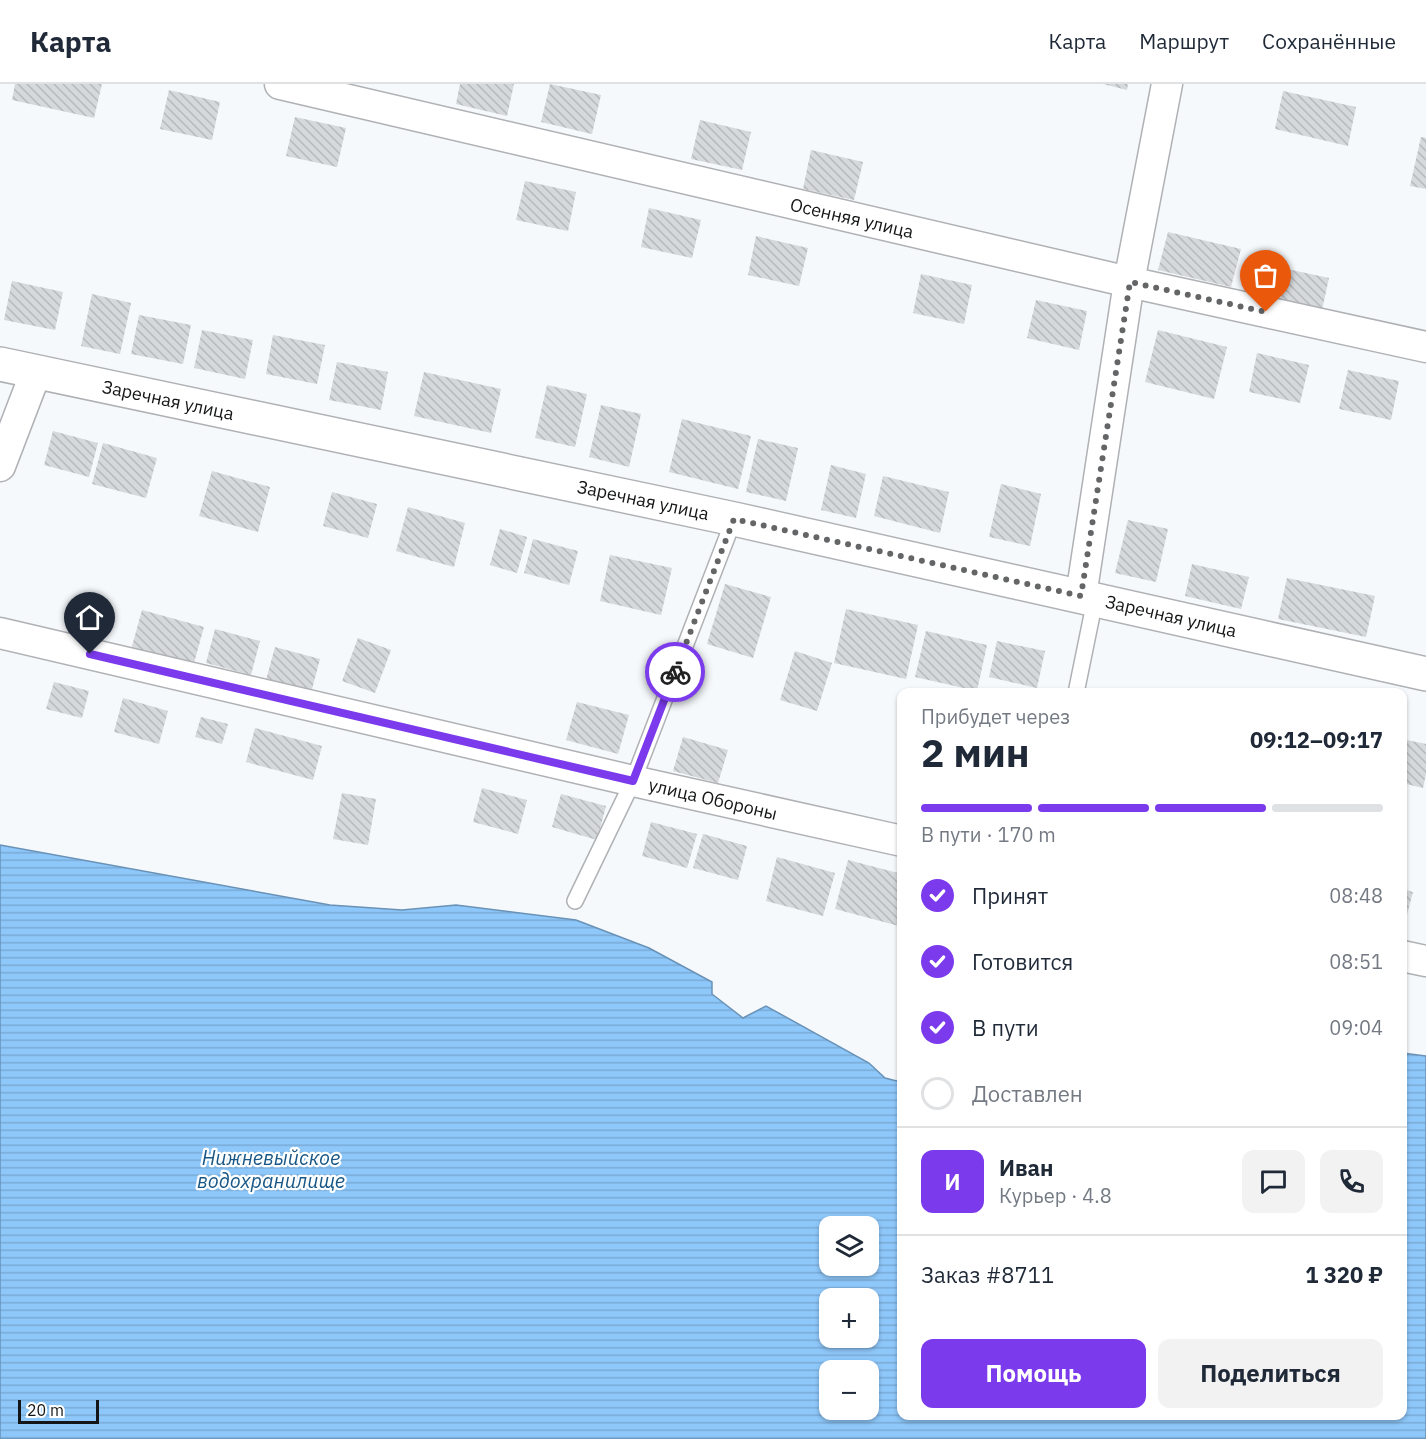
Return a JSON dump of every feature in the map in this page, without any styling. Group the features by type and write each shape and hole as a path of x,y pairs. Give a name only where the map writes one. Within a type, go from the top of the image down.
{"street":[{"name":"Осенняя улица","path":"280,84 1130,282 1426,347"},
{"path":"1088,598 1130,282 1167,84"},
{"name":"Заречная улица","path":"0,364 734,519 1426,674"},
{"path":"0,466 36,372"},
{"name":"улица Обороны","path":"0,633 633,781 897,840"},
{"path":"1407,957 1426,961"}],"lane":[{"path":"576,901 633,781 734,519"},
{"path":"1077,688 1088,598"}],"water":[{"name":"Нижневыйское водохранилище","path":"0,845 330,905 402,910 456,905 576,920 649,948 712,982 712,994 743,1018 766,1006 869,1063 885,1078 897,1081 897,1420 1407,1420 1407,1054 1426,1056 1426,1439 0,1439"}],"building":[{"path":"15,84 102,84 94,118 12,100"},
{"path":"460,84 514,84 507,116 456,104"},
{"path":"550,84 601,95 592,134 541,122"},
{"path":"1103,84 1128,84 1127,90"},
{"path":"169,90 220,102 212,140 160,129"},
{"path":"1283,91 1356,107 1348,146 1275,129"},
{"path":"295,117 346,128 337,167 286,156"},
{"path":"700,120 751,132 742,170 691,159"},
{"path":"1421,137 1426,138 1426,189 1410,186"},
{"path":"811,150 863,162 854,200 803,189"},
{"path":"525,181 576,192 568,231 516,220"},
{"path":"649,208 701,220 692,258 641,247"},
{"path":"1168,232 1241,249 1231,287 1158,270"},
{"path":"756,236 808,248 799,286 748,275"},
{"path":"1287,269 1329,278 1322,310 1280,300"},
{"path":"921,274 972,285 964,324 913,313"},
{"path":"12,281 63,292 55,330 4,320"},
{"path":"92,294 131,303 120,354 81,346"},
{"path":"1036,300 1087,311 1079,350 1027,338"},
{"path":"139,315 191,325 183,364 131,354"},
{"path":"202,330 253,340 245,379 194,368"},
{"path":"1158,330 1227,347 1214,399 1145,382"},
{"path":"273,335 325,345 317,384 266,374"},
{"path":"1257,353 1309,365 1300,403 1249,392"},
{"path":"337,362 388,372 381,410 329,400"},
{"path":"1348,370 1399,381 1391,420 1339,409"},
{"path":"424,372 501,389 491,433 414,416"},
{"path":"547,385 587,394 575,447 535,438"},
{"path":"601,405 641,414 629,467 589,457"},
{"path":"682,419 751,436 738,489 669,472"},
{"path":"53,431 98,443 89,477 44,465"},
{"path":"758,439 798,448 786,501 746,492"},
{"path":"103,443 157,458 146,498 92,484"},
{"path":"831,465 866,474 856,518 821,510"},
{"path":"212,471 270,487 258,532 199,516"},
{"path":"883,476 949,492 940,533 874,516"},
{"path":"1001,484 1041,494 1030,546 989,537"},
{"path":"332,492 377,504 368,538 323,526"},
{"path":"408,507 465,523 454,567 396,551"},
{"path":"1128,520 1168,529 1156,582 1115,573"},
{"path":"500,529 527,537 517,573 490,565"},
{"path":"533,539 578,551 569,585 524,573"},
{"path":"610,555 672,568 661,615 600,601"},
{"path":"1192,564 1249,577 1241,609 1185,596"},
{"path":"1287,578 1375,596 1366,637 1278,619"},
{"path":"725,584 771,597 753,658 707,644"},
{"path":"846,609 918,625 906,679 834,663"},
{"path":"142,610 204,627 191,674 129,657"},
{"path":"215,629 260,641 251,675 206,663"},
{"path":"926,631 987,645 978,688 964,688 915,677"},
{"path":"358,638 391,650 375,693 342,681"},
{"path":"997,641 1045,651 1037,688 989,677"},
{"path":"275,647 320,659 311,693 266,680"},
{"path":"795,651 832,663 817,711 780,700"},
{"path":"54,682 89,691 82,718 46,709"},
{"path":"123,698 168,711 159,744 114,732"},
{"path":"577,702 629,715 618,754 566,740"},
{"path":"201,717 228,724 222,744 195,737"},
{"path":"255,728 322,746 313,780 246,762"},
{"path":"683,737 728,750 718,783 673,771"},
{"path":"1407,740 1426,744 1426,774 1423,788 1407,784"},
{"path":"482,788 527,800 518,834 473,822"},
{"path":"342,793 376,799 368,845 333,839"},
{"path":"561,794 606,806 597,840 552,827"},
{"path":"651,822 697,834 687,868 642,856"},
{"path":"703,834 747,846 738,880 693,868"},
{"path":"777,857 835,873 823,916 766,901"},
{"path":"848,860 897,873 897,925 835,909"},
{"path":"1407,890 1413,892 1407,915"}],"way so far":[{"path":"675,672 734,519 1081,596 1130,282 1266,312"}],"route":[{"path":"90,654 633,781 675,672"}]}
